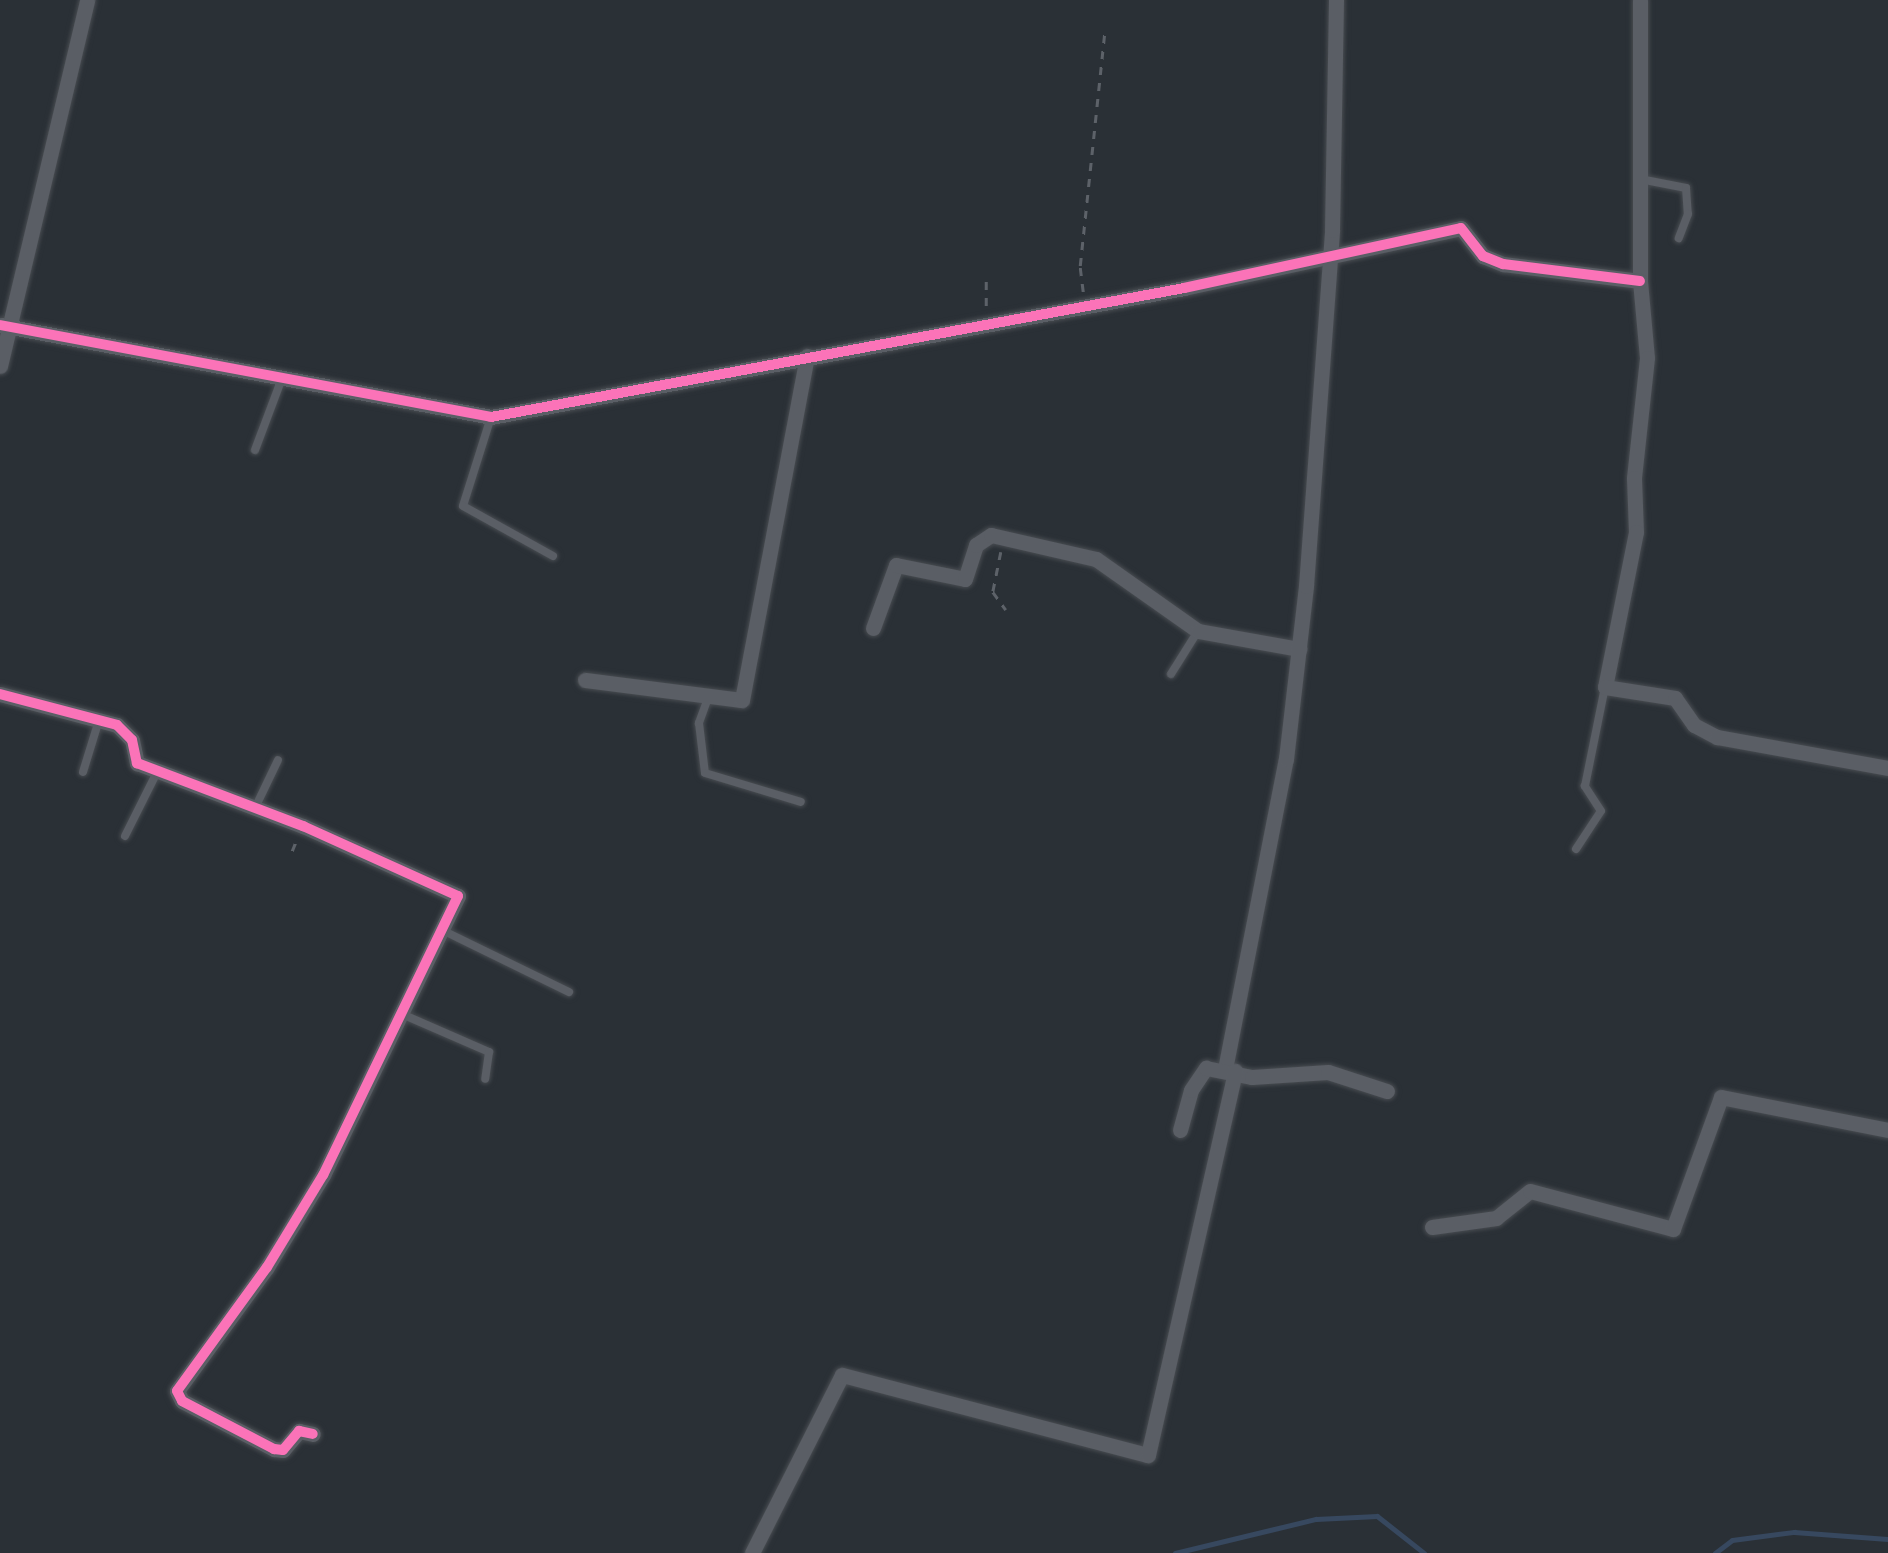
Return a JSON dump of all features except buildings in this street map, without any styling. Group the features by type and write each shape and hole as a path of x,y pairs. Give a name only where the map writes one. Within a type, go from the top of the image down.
{"street":[{"path":"0,366 14,328 87,0"},
{"path":"752,1553 842,1375 1148,1455 1230,1070 1286,759 1299,649 1332,230 1336,0"},
{"path":"1640,0 1640,281 1647,339 1634,478 1636,532 1605,688 1675,698 1694,725 1717,737 1888,768"},
{"path":"14,328 491,417 1461,228 1483,256 1503,264 1640,281"},
{"path":"585,680 734,703 745,695 807,356"},
{"path":"874,628 896,566 964,579 980,539 1010,538 1096,559 1198,631 1299,649"},
{"path":"0,694 99,720 128,735 138,763 255,808 458,896 446,932 347,1131 267,1267 177,1392 182,1401 274,1450 286,1448 296,1432 313,1434"},
{"path":"1180,1130 1199,1075 1230,1070 1252,1077 1328,1072 1387,1091"},
{"path":"1432,1227 1496,1218 1530,1190 1674,1229 1721,1098 1888,1130"}],"lane":[{"path":"1640,179 1686,188 1688,214 1679,238"},
{"path":"255,450 282,378"},
{"path":"491,417 462,506 553,556"},
{"path":"1171,674 1198,631"},
{"path":"1576,849 1601,810 1585,786 1605,688"},
{"path":"708,698 698,723 706,772 801,802"},
{"path":"83,772 99,720"},
{"path":"255,808 278,760"},
{"path":"125,836 157,772"},
{"path":"446,932 568,992"},
{"path":"404,1015 489,1052 485,1079"}],"path":[{"path":"1080,284 1105,30"},
{"path":"986,275 986,323"},
{"path":"1006,610 993,582 1010,538"}],"waterway":[{"path":"1175,1553 1316,1519 1377,1516 1424,1553"},
{"path":"1715,1553 1732,1540 1794,1532 1888,1539"}],"cycle path":[{"path":"0,325 491,417 1184,288 1461,228 1483,256 1503,264 1640,281"},
{"path":"0,694 117,725 132,740 137,763 303,826 458,896 323,1175 267,1267 177,1391 182,1401 274,1449 283,1450 299,1431 313,1434"}]}
